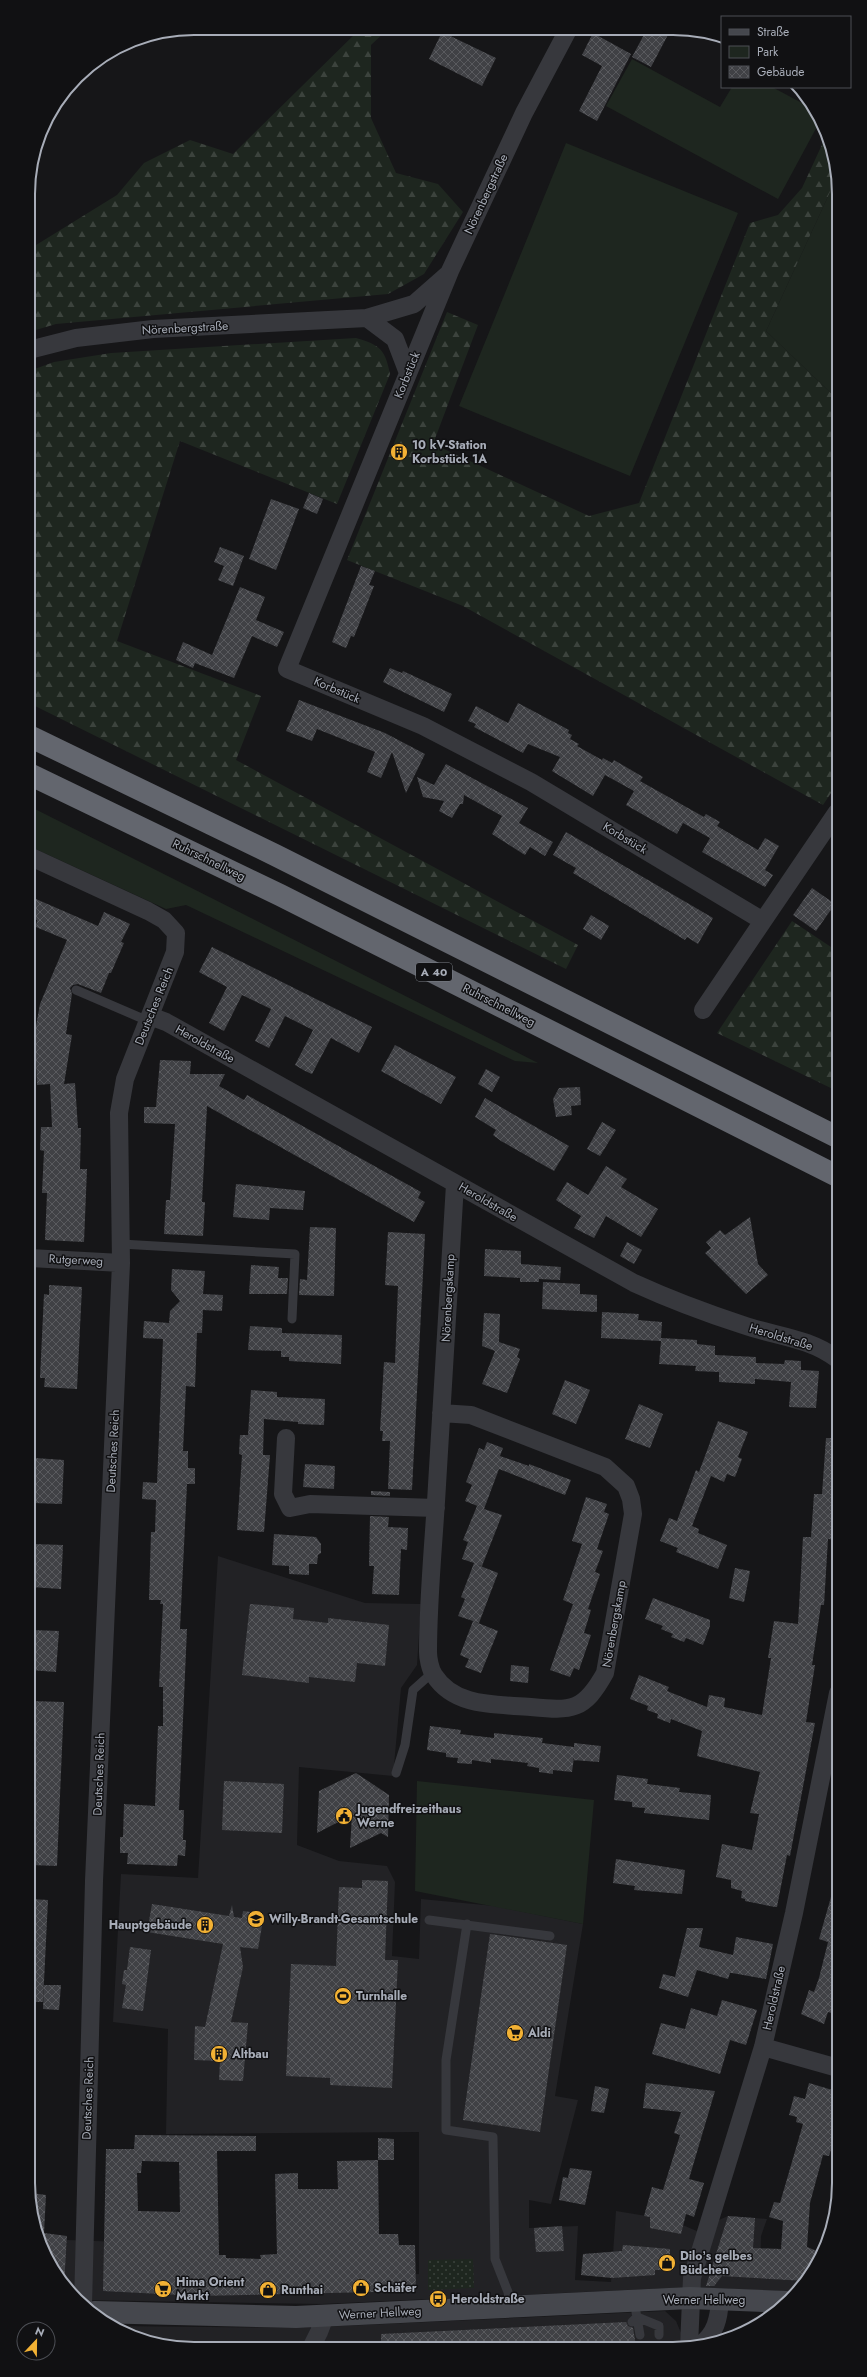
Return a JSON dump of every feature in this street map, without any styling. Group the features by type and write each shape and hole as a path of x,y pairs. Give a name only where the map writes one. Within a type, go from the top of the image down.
{"highway":[{"name":"A 40","path":"35,739 296,865 832,1134"},
{"name":"Ruhrschnellweg","path":"35,777 280,895 832,1173"}],"main road":[{"name":"Werner Hellweg","path":"102,2312 325,2316 510,2307 634,2313 690,2298 778,2302"}],"street":[{"name":"Nörenbergstraße","path":"35,348 76,338 153,329 368,318 414,304 450,271 524,113 565,35"},
{"name":"Korbstück","path":"450,271 287,669 423,726 531,782 763,921"},
{"path":"368,318 396,339 408,373"},
{"path":"704,1010 832,819"},
{"name":"Deutsches Reich","path":"35,859 148,911 164,920 176,933 175,952 125,1079 119,1113 121,1263 94,1881 83,2296"},
{"name":"Heroldstraße","path":"149,1018 166,1022 586,1258 654,1292 744,1326 806,1342 832,1355"},
{"name":"Nörenbergskamp","path":"441,1413 470,1415 605,1467 626,1486 633,1514 605,1673 585,1702 559,1710 470,1702 455,1695 442,1686 432,1673 427,1654 441,1413 455,1184"},
{"name":"Rutgerweg","path":"35,1258 121,1263"},
{"path":"286,1438 283,1494 290,1508 310,1504 436,1508"},
{"name":"Heroldstraße","path":"699,2340 690,2298 692,2278 763,2047 795,1905 832,1723"},
{"path":"763,2047 832,2066"},
{"path":"701,2340 719,2317 720,2299"},
{"path":"314,2342 325,2316"}],"lane":[{"path":"76,990 149,1018"},
{"path":"121,1244 295,1254 292,1319"},
{"path":"396,1773 405,1745 413,1690 432,1673"},
{"path":"429,1920 550,1936"},
{"path":"466,1924 446,2060 446,2130 493,2137 495,2259 508,2292 510,2307"},
{"path":"634,2313 659,2326 659,2335"},
{"path":"634,2313 640,2335"}],"shaded area":[{"path":"218,1556 365,1603 421,1604 417,1665 401,1688 393,1776 299,1767 297,1845 339,1861 387,1866 395,1882 392,1956 419,1959 421,1899 495,1906 583,1924 555,2096 578,2100 551,2204 529,2200 529,2228 578,2226 575,2280 611,2282 616,2211 671,2220 713,2238 719,2220 728,2216 767,2219 761,2236 760,2278 799,2281 788,2292 692,2287 322,2304 87,2300 68,2280 50,2250 66,2251 67,2240 150,2243 197,2279 419,2274 419,2132 166,2134 168,2029 113,2022 121,1874 198,1878"},
{"path":"665,2311 676,2321 681,2333 680,2342 184,2342 153,2337 124,2326 298,2328"}],"green space":[{"path":"354,35 382,35 371,45 371,118 396,173 438,184 463,212 424,274 388,294 56,324 35,330 35,246 117,195 144,163 190,140 233,154"},
{"path":"632,59 720,107 731,88 774,88 804,104 817,126 778,199 606,106"},
{"path":"823,142 829,163 832,188 766,331 832,394 832,792 823,805 463,606 347,560 447,312 478,325 433,444 589,516 639,503 750,223 778,215 802,188"},
{"path":"566,143 738,213 630,476 459,406"},
{"path":"832,188 832,394 766,331"},
{"path":"356,338 371,343 383,353 390,374 337,504 180,441 117,641 261,696 236,760 578,945 566,969 35,706 35,369 54,362 111,353"},
{"path":"35,809 538,1063 515,1061 186,905 166,909 35,849"},
{"path":"792,921 832,948 832,1089 717,1033"},
{"path":"417,1781 594,1800 583,1924 415,1891"},
{"path":"473,2259 474,2288 428,2290 428,2260"}],"building":[{"path":"441,35 448,35 496,58 482,86 429,59"},
{"path":"592,35 597,35 631,54 597,121 579,111 602,66 582,55"},
{"path":"644,35 668,35 651,67 632,57"},
{"path":"309,493 323,499 317,514 303,508"},
{"path":"271,499 299,509 276,570 249,559"},
{"path":"220,547 244,556 233,586 218,580 224,566 214,562"},
{"path":"361,566 375,571 369,585 374,586 354,637 351,636 346,648 332,642"},
{"path":"240,587 265,597 256,620 284,632 277,647 252,636 234,678 195,663 193,668 176,660 183,642 212,655"},
{"path":"390,668 402,673 403,671 452,694 444,712 383,682"},
{"path":"299,700 385,733 425,754 406,793 392,752 381,778 367,772 375,752 317,729 312,741 286,731"},
{"path":"518,703 569,730 568,733 572,735 570,739 579,744 577,746 602,760 603,758 612,763 614,760 643,777 640,781 704,817 706,814 720,822 717,826 758,850 765,838 779,846 765,870 773,875 765,887 702,852 710,838 683,823 677,834 626,805 634,791 605,775 593,796 552,771 560,757 528,744 523,753 474,727 476,724 468,721 476,706 508,723"},
{"path":"446,764 528,808 519,823 553,842 545,856 530,847 525,855 492,834 502,816 464,795 463,804 460,804 452,818 439,811 444,801 423,797 417,777 434,785"},
{"path":"566,832 713,918 698,944 687,937 685,940 573,873 576,868 553,855"},
{"path":"812,888 832,902 832,908 816,931 793,915"},
{"path":"35,899 98,926 104,912 130,924 121,942 124,943 101,993 78,984 73,985 70,988 72,994 66,1034 72,1035 64,1084 75,1083 78,1128 81,1128 80,1169 87,1169 84,1242 45,1240 47,1193 42,1193 44,1151 40,1150 41,1127 52,1127 50,1084 37,1085 35,1032 40,1004 67,940 36,927 37,920 35,920"},
{"path":"591,915 609,926 601,940 583,929"},
{"path":"212,947 372,1027 359,1053 331,1038 312,1074 305,1071 295,1065 313,1030 285,1016 269,1048 255,1041 271,1009 242,995 224,1031 209,1023 227,987 199,972"},
{"path":"395,1045 456,1077 441,1104 381,1071"},
{"path":"160,1060 191,1061 190,1074 225,1074 219,1086 244,1100 247,1095 421,1192 418,1198 425,1202 414,1222 207,1106 202,1202 205,1202 203,1236 164,1234 166,1200 170,1200 175,1124 144,1123 144,1107 156,1107"},
{"path":"486,1069 500,1077 492,1092 478,1084"},
{"path":"580,1087 581,1105 571,1106 572,1115 556,1117 553,1099 559,1088"},
{"path":"485,1098 569,1146 554,1171 501,1141 493,1135 496,1130 475,1117"},
{"path":"602,1122 616,1130 600,1156 587,1149"},
{"path":"606,1166 627,1179 621,1187 658,1209 641,1237 606,1216 594,1238 574,1228 581,1216 556,1200 567,1182 588,1195"},
{"path":"236,1184 305,1191 303,1210 270,1208 269,1220 233,1217"},
{"path":"750,1217 758,1264 768,1275 746,1294 705,1253 711,1248 706,1242 720,1230 725,1235"},
{"path":"310,1227 336,1228 334,1296 299,1295 300,1279 307,1280"},
{"path":"388,1232 425,1234 412,1490 388,1489 390,1441 382,1441 383,1431 380,1431 384,1362 395,1363 398,1286 385,1285"},
{"path":"627,1242 642,1250 634,1264 620,1256"},
{"path":"485,1249 521,1251 521,1264 561,1267 560,1280 539,1279 539,1282 520,1282 520,1278 484,1276"},
{"path":"251,1265 279,1267 278,1278 288,1278 287,1294 249,1294"},
{"path":"172,1269 205,1271 203,1294 223,1295 222,1311 203,1310 202,1333 197,1333 195,1387 186,1386 183,1451 188,1451 188,1468 195,1468 195,1484 187,1484 180,1629 187,1629 179,1810 184,1810 183,1840 186,1840 185,1856 178,1855 177,1866 127,1864 128,1853 120,1853 120,1837 123,1837 124,1804 155,1806 158,1726 163,1726 163,1687 159,1687 163,1604 160,1604 161,1600 149,1600 151,1532 155,1532 156,1500 142,1499 143,1482 157,1483 163,1339 143,1338 144,1321 169,1323 170,1311 180,1301 171,1290"},
{"path":"543,1282 580,1284 580,1294 597,1295 597,1312 542,1309"},
{"path":"49,1285 82,1287 77,1389 44,1387 45,1378 40,1378 44,1294 49,1295"},
{"path":"602,1312 639,1314 638,1320 662,1322 661,1338 697,1340 697,1344 715,1346 715,1355 756,1357 756,1363 784,1364 785,1360 801,1361 801,1370 819,1371 816,1408 789,1407 791,1382 755,1379 755,1384 719,1382 719,1372 695,1371 696,1366 659,1364 661,1341 601,1338"},
{"path":"484,1313 500,1314 499,1342 520,1349 517,1357 520,1359 507,1393 482,1384 495,1351 482,1346"},
{"path":"250,1326 282,1328 282,1333 342,1335 341,1364 289,1361 289,1357 281,1357 281,1351 248,1350"},
{"path":"565,1380 590,1390 576,1424 552,1414"},
{"path":"251,1390 277,1392 277,1397 325,1399 324,1425 298,1424 298,1422 264,1419 263,1455 270,1455 264,1532 237,1530 242,1455 239,1454 240,1435 248,1435"},
{"path":"639,1404 663,1414 650,1448 625,1439"},
{"path":"718,1421 748,1432 738,1457 742,1459 735,1477 727,1474 724,1482 711,1476 692,1526 699,1529 698,1533 727,1545 718,1569 676,1552 678,1548 660,1541 669,1518 677,1521 696,1470 699,1472"},
{"path":"826,1438 832,1438 832,1540 828,1539 824,1605 821,1605 812,1665 815,1665 806,1722 815,1723 790,1856 787,1855 777,1907 775,1907 745,1901 745,1899 741,1898 742,1891 731,1888 731,1880 716,1877 722,1844 752,1850 759,1814 750,1813 760,1772 697,1756 702,1731 671,1719 670,1723 657,1718 658,1714 647,1710 648,1706 630,1699 639,1675 669,1687 667,1691 707,1707 709,1695 725,1698 724,1707 762,1715 771,1658 768,1658 774,1621 798,1624 803,1537 811,1537 814,1494 822,1494"},
{"path":"487,1442 503,1448 500,1456 529,1466 529,1464 571,1480 565,1495 499,1469 484,1509 502,1515 482,1566 478,1565 498,1573 479,1623 458,1616 465,1599 461,1597 474,1563 462,1559 468,1542 463,1540 477,1506 480,1507 465,1501 472,1485 466,1482 479,1448 484,1450"},
{"path":"35,1458 64,1460 62,1504 35,1503"},
{"path":"305,1464 335,1466 334,1489 303,1487"},
{"path":"371,1491 390,1492 390,1496 371,1495"},
{"path":"586,1497 607,1504 604,1512 609,1514 597,1549 603,1551 595,1572 600,1574 588,1609 591,1610 584,1633 591,1635 579,1670 574,1668 570,1677 550,1670 573,1604 563,1600 582,1544 572,1541"},
{"path":"370,1516 389,1517 388,1527 408,1528 407,1550 401,1549 399,1595 372,1594 374,1566 369,1566"},
{"path":"274,1534 316,1537 321,1544 321,1553 318,1555 317,1564 309,1564 309,1575 289,1574 289,1566 272,1565"},
{"path":"35,1544 63,1545 61,1589 35,1587"},
{"path":"735,1568 750,1571 744,1602 729,1598"},
{"path":"653,1598 710,1620 710,1626 703,1645 686,1638 684,1642 671,1637 673,1634 661,1629 663,1626 645,1619"},
{"path":"250,1604 294,1608 293,1619 328,1623 328,1618 389,1625 385,1666 357,1663 355,1682 309,1677 309,1683 242,1675"},
{"path":"473,1621 498,1631 481,1673 465,1667 469,1659 460,1655"},
{"path":"35,1630 59,1631 56,1672 35,1670"},
{"path":"511,1665 529,1667 528,1683 510,1681"},
{"path":"35,1701 64,1702 57,1866 35,1865"},
{"path":"430,1726 461,1730 460,1734 494,1738 494,1733 543,1738 542,1743 574,1747 574,1743 601,1746 599,1762 574,1760 572,1772 553,1770 553,1774 539,1772 539,1768 527,1766 528,1763 491,1759 491,1763 472,1760 472,1764 457,1763 458,1758 446,1757 446,1753 427,1750"},
{"path":"356,1773 389,1795 388,1837 381,1833 350,1848 352,1815 317,1833 319,1791"},
{"path":"617,1775 648,1779 647,1784 680,1788 679,1792 711,1795 709,1820 644,1813 645,1808 632,1807 632,1802 614,1800"},
{"path":"224,1781 284,1784 282,1833 222,1830"},
{"path":"616,1859 685,1870 682,1894 634,1890 635,1886 613,1883"},
{"name":"Turnhalle","path":"362,1880 388,1881 385,1960 398,1960 392,2088 330,2085 330,2078 286,2076 291,1964 336,1966 339,1887 362,1888"},
{"path":"832,1894 832,2013 828,2012 824,2024 801,2014 809,1990 814,1992 828,1942 819,1939"},
{"path":"35,1899 48,1900 43,2002 35,2002"},
{"path":"152,1904 229,1916 232,1905 234,1917 242,1918 243,1911 264,1914 258,1949 240,1947 243,1967 231,2022 248,2023 243,2081 219,2080 220,2061 194,2060 195,2026 205,2027 223,1944 147,1932"},
{"path":"687,1928 703,1928 699,1947 733,1955 736,1937 773,1944 766,1979 730,1973 728,1979 697,1970 688,1997 659,1988 663,1974 675,1977"},
{"path":"490,1934 567,1945 540,2132 463,2120"},
{"path":"130,1947 151,1950 143,2011 122,2008 126,1985 122,1984 124,1970 127,1970"},
{"path":"44,1985 61,1985 59,2010 43,2009"},
{"path":"722,2000 757,2010 746,2045 730,2040 720,2074 652,2054 661,2023 685,2029 691,2008 717,2016"},
{"path":"646,2083 715,2091 689,2179 704,2183 694,2217 686,2214 681,2234 650,2228 650,2217 644,2216 652,2187 663,2190 680,2135 674,2133 681,2112 643,2108"},
{"path":"809,2083 832,2090 832,2146 829,2156 823,2155 810,2203 807,2247 817,2251 816,2253 798,2281 722,2276 714,2286 706,2286 728,2216 755,2218 753,2248 781,2249 783,2221 769,2217 774,2202 780,2203 803,2124 796,2122 797,2117 789,2115 794,2096 805,2099"},
{"path":"595,2086 609,2089 604,2113 591,2111"},
{"path":"135,2135 256,2136 256,2151 217,2151 219,2255 226,2255 226,2258 261,2259 260,2255 277,2254 275,2174 298,2173 298,2189 338,2189 337,2161 378,2160 379,2234 398,2234 399,2245 415,2245 416,2291 199,2296 103,2291 106,2149 134,2149","holes":["142,2161 179,2162 180,2212 138,2211 137,2173 141,2173"]},
{"path":"378,2138 394,2139 394,2160 378,2160"},
{"path":"570,2168 592,2171 585,2205 559,2200 563,2177 568,2178"},
{"path":"35,2194 46,2195 44,2233 67,2236 65,2275 51,2253 43,2234"},
{"path":"562,2226 564,2251 536,2252 534,2228"},
{"path":"623,2245 670,2249 670,2266 664,2266 664,2270 655,2270 655,2275 612,2278 581,2275 583,2254 622,2251"},
{"path":"626,2322 628,2326 633,2328 635,2342 381,2342 381,2334"}],"place":[{"name":"10 kV-Station Korbstück 1A","path":"399,452"},
{"name":"Jugendfreizeithaus Werne","path":"344,1816"},
{"name":"Willy-Brandt-Gesamtschule","path":"256,1919"},
{"name":"Hauptgebäude","path":"205,1925"},
{"name":"Turnhalle","path":"343,1996"},
{"name":"Aldi","path":"515,2033"},
{"name":"Altbau","path":"219,2054"},
{"name":"Diloʼs gelbes Büdchen","path":"667,2263"},
{"name":"Schäfer","path":"361,2288"},
{"name":"Hima Orient Markt","path":"163,2289"},
{"name":"Runthai","path":"268,2290"},
{"name":"Heroldstraße","path":"438,2299"}]}
